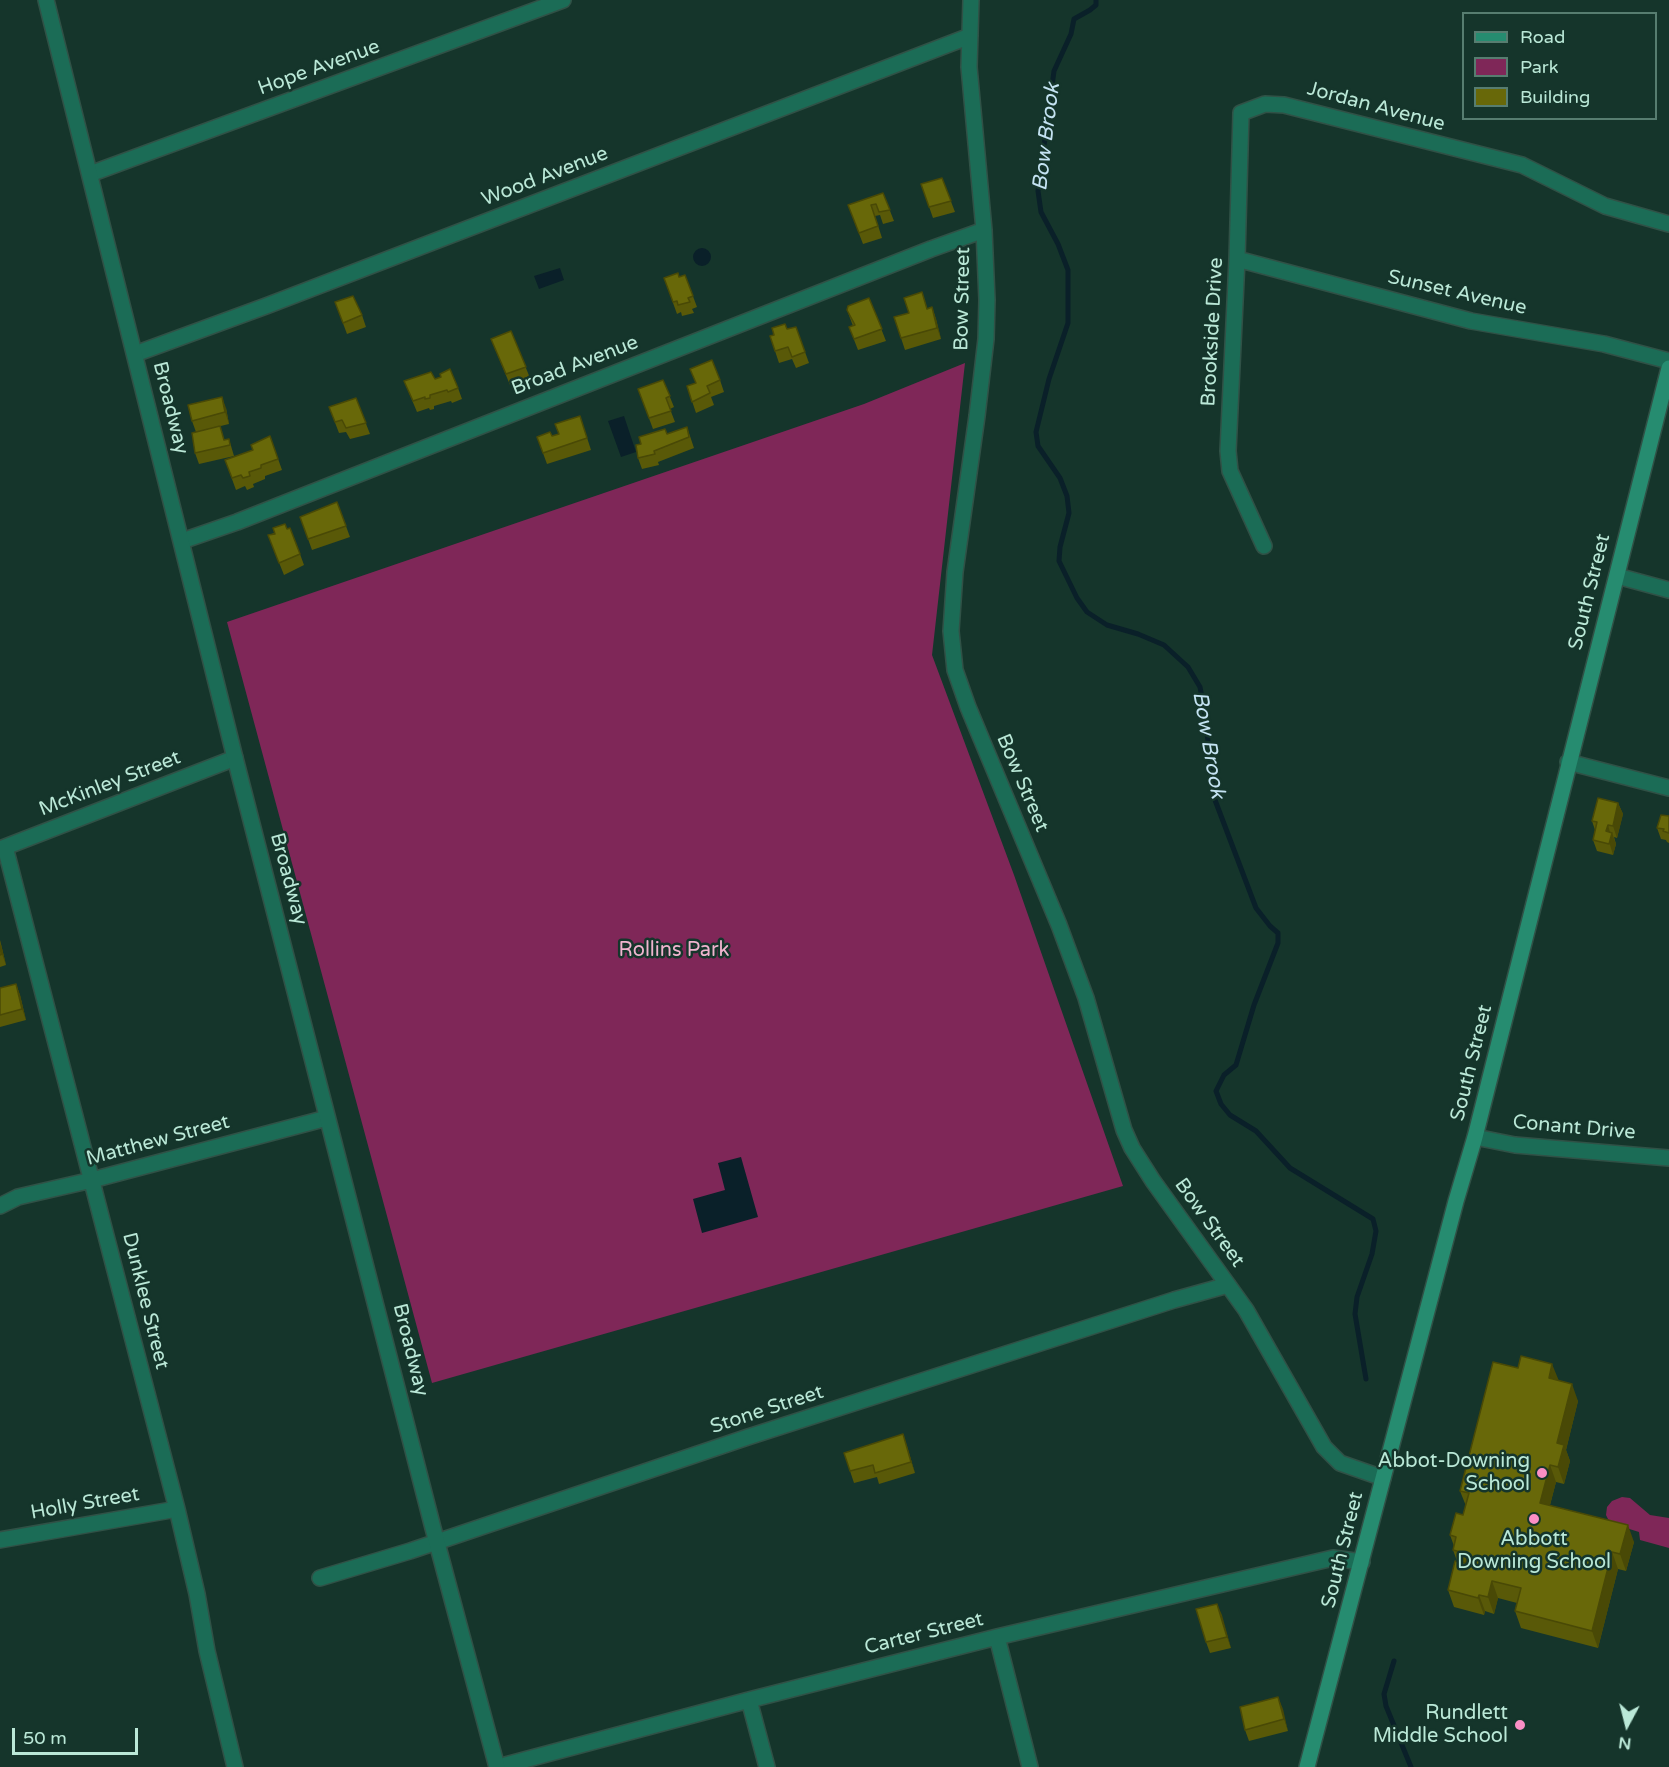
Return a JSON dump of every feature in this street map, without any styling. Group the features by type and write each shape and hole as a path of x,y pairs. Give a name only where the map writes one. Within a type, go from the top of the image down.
{"main road":[{"name":"South Street","path":"1307,1767 1456,1201 1475,1137 1568,762 1666,392 1669,368"}],"street":[{"name":"Broadway","path":"46,0 234,758 436,1541 497,1767"},
{"name":"Hope Avenue","path":"90,174 563,0"},
{"name":"Bow Street","path":"971,0 969,67 984,230 987,300 986,339 977,416 955,572 951,631 955,670 1082,987 1124,1130 1132,1148 1153,1181 1246,1310 1324,1447 1340,1463 1383,1478"},
{"name":"Wood Avenue","path":"135,354 288,298 970,36"},
{"name":"Jordan Avenue","path":"1241,113 1265,104 1284,105 1522,165 1605,206 1669,224"},
{"name":"Brookside Drive","path":"1241,113 1228,451 1230,471 1264,546"},
{"name":"Broad Avenue","path":"182,541 248,518 984,230"},
{"name":"Sunset Avenue","path":"1237,259 1471,321 1604,344 1669,361"},
{"path":"1617,576 1669,590"},
{"name":"McKinley Street","path":"3,848 234,758"},
{"path":"1568,762 1669,788"},
{"name":"Dunklee Street","path":"3,848 177,1509 197,1594 207,1652 235,1767"},
{"name":"Matthew Street","path":"0,1206 18,1197 327,1119"},
{"name":"Conant Drive","path":"1475,1137 1515,1145 1669,1158"},
{"name":"Stone Street","path":"320,1578 657,1469 748,1437 1174,1300 1228,1285"},
{"name":"Holly Street","path":"0,1540 177,1509"},
{"name":"Carter Street","path":"497,1767 997,1637 1333,1558 1362,1562"},
{"path":"997,1637 1030,1767"},
{"path":"749,1700 767,1767"}],"green space":[{"name":"Rollins Park","path":"965,363 932,655 1014,875 1123,1186 432,1383 227,622 864,404"},
{"path":"1622,1497 1630,1498 1650,1515 1669,1518 1669,1548 1640,1540 1639,1532 1610,1523 1606,1515 1607,1507 1612,1501"}],"water":[{"path":"698,248 706,248 711,253 709,264 698,266 693,261 693,253"},
{"path":"560,268 564,280 539,289 534,276"},
{"path":"624,416 636,452 621,457 608,421"},
{"path":"741,1157 758,1217 702,1233 693,1199 725,1190 718,1163"}],"building":[{"path":"942,178 951,201 929,207 921,184"},
{"path":"883,193 890,210 879,212 876,204 871,205 878,226 859,233 848,205"},
{"path":"678,273 679,277 685,275 693,296 688,298 690,302 678,305 677,301 673,302 664,278"},
{"path":"922,292 927,309 932,307 937,328 901,338 894,317 909,313 904,298"},
{"path":"353,296 362,315 343,323 335,302"},
{"path":"869,298 882,329 854,339 849,327 855,325 847,310 848,306"},
{"path":"785,324 787,329 796,327 805,352 792,357 788,347 775,351 770,336 774,335 772,328"},
{"path":"511,331 526,367 506,374 491,339"},
{"path":"712,360 720,380 707,386 710,393 692,402 687,386 696,383 690,369"},
{"path":"450,369 458,388 430,395 430,398 425,399 425,397 413,401 404,381 431,372 435,379"},
{"path":"663,380 670,396 666,398 671,411 649,418 638,389"},
{"path":"222,397 225,412 192,421 188,405"},
{"path":"356,398 366,423 346,428 342,420 335,422 329,407"},
{"path":"580,416 587,438 543,453 537,437 550,432 552,436 559,434 555,424"},
{"path":"220,426 224,440 229,439 230,445 195,453 192,433"},
{"path":"687,427 689,437 654,451 655,454 638,458 636,445 641,444 639,437 665,429 667,434"},
{"path":"270,436 278,459 249,472 250,476 243,478 241,475 232,478 225,460 253,450 251,445"},
{"path":"337,502 346,526 308,539 300,517"},
{"path":"285,524 287,529 290,528 300,554 279,563 268,535 275,534 273,528"},
{"path":"1598,798 1618,803 1613,826 1608,825 1606,831 1612,833 1609,844 1593,840 1597,822 1592,821"},
{"path":"1661,815 1669,816 1669,833 1657,828"},
{"path":"16,984 22,1009 0,1015 0,988"},
{"path":"1521,1356 1552,1364 1549,1378 1572,1384 1557,1443 1564,1445 1558,1467 1550,1465 1540,1503 1628,1525 1620,1554 1612,1552 1592,1631 1515,1611 1521,1588 1492,1581 1488,1597 1479,1595 1478,1598 1448,1590 1455,1561 1466,1563 1468,1554 1453,1550 1456,1537 1450,1535 1456,1513 1463,1515 1469,1493 1460,1491 1493,1362 1518,1368"},
{"path":"903,1434 911,1462 875,1473 873,1465 850,1471 844,1453"},
{"path":"1217,1604 1227,1637 1206,1642 1196,1609"},
{"path":"1278,1697 1284,1719 1245,1730 1240,1707"}],"waterway":[{"name":"Bow Brook","path":"1096,0 1096,5 1074,19 1071,34 1054,71 1038,191 1041,212 1058,244 1068,270 1068,323 1049,379 1036,432 1038,446 1060,478 1067,496 1069,513 1060,547 1059,561 1077,598 1087,612 1107,625 1164,645 1188,667 1200,687 1215,800 1256,908 1278,933 1278,943 1254,1005 1236,1065 1224,1075 1216,1091 1221,1104 1230,1115 1256,1131 1290,1168 1373,1219 1376,1231 1372,1254 1357,1297 1355,1314 1366,1379"},
{"name":"Bow Brook","path":"1394,1661 1384,1694 1386,1706 1411,1767"}],"place":[{"name":"Abbot-Downing School","path":"1542,1473"},
{"name":"Abbott Downing School","path":"1534,1519"},
{"name":"Rundlett Middle School","path":"1520,1725"}]}
